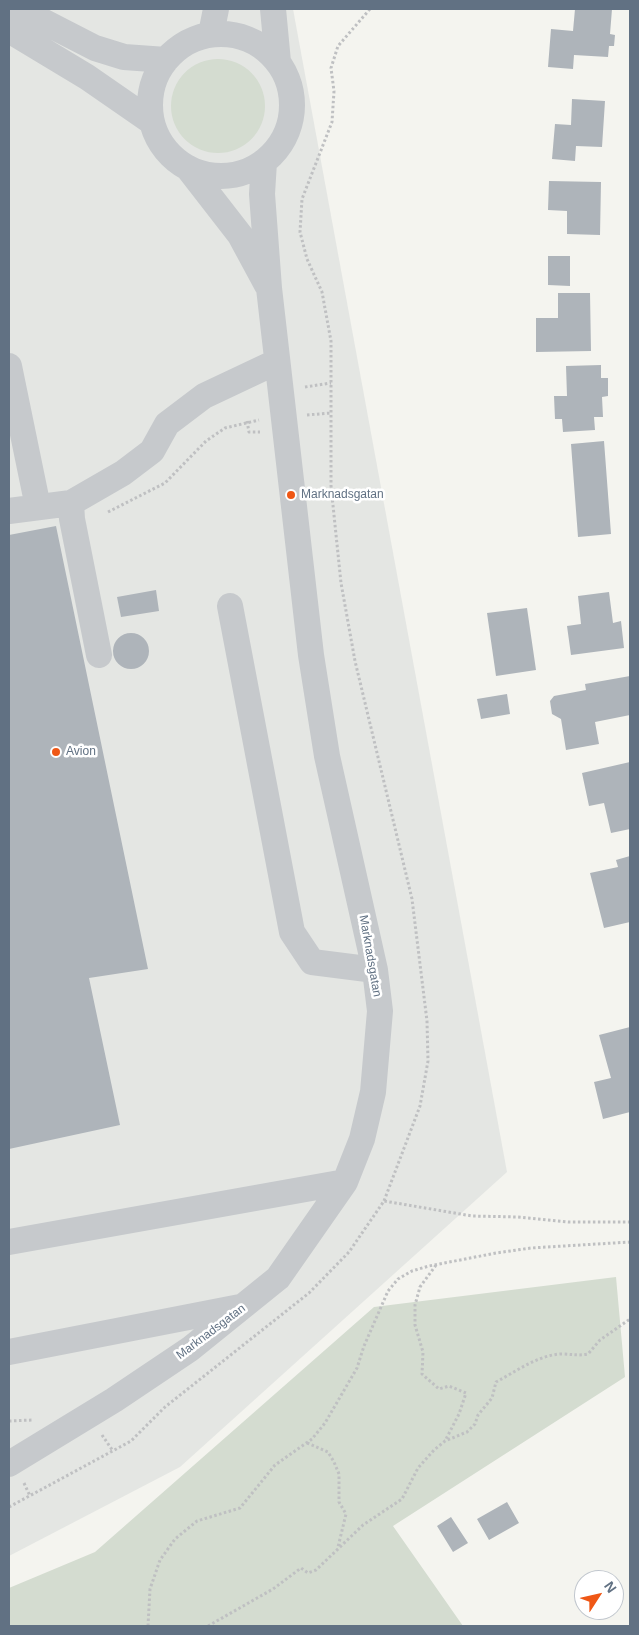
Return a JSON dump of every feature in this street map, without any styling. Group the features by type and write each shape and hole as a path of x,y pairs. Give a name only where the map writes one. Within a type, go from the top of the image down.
{"street":[{"path":"19,9 95,48 124,57 166,60"},
{"path":"211,34 216,9"},
{"path":"273,9 278,62"},
{"path":"9,30 87,77 152,122"},
{"path":"211,34 228,34 249,39 268,51 278,62 290,87 292,111 284,139 264,162 248,170 227,176 208,175 188,168 175,159 163,146 152,122 150,101 152,86 166,60 189,41 211,34"},
{"name":"Marknadsgatan","path":"9,1464 114,1400 190,1349 246,1306 278,1278 345,1182 362,1139 373,1092 380,1011 375,970 327,756 311,655 268,288 268,251 262,194 264,162"},
{"name":"Marknadsgatan","path":"188,168 240,235 268,288"},
{"path":"9,511 71,503 123,473 152,451 167,424 204,396 276,362"},
{"path":"9,366 38,508"},
{"path":"71,503 72,519 99,655"},
{"path":"230,606 292,932 312,962 375,970"},
{"path":"9,1242 345,1182"},
{"path":"9,1352 246,1306"}],"path":[{"path":"9,1506 131,1441 165,1407 309,1293 349,1252 384,1201 420,1106 428,1061 427,1021 412,899 355,661 341,582 331,486 331,383 328,320 322,292 307,259 300,232 302,199 332,122 334,91 331,68 338,46 370,9"},
{"path":"306,396 305,387 331,383"},
{"path":"308,405 309,415"},
{"path":"247,422 249,432 260,432 261,440"},
{"path":"384,1201 472,1216 518,1217 569,1222 630,1222"},
{"path":"148,1626 150,1590 160,1560 175,1539 197,1521 240,1508 275,1465 307,1443 325,1423 357,1368 364,1346 388,1291 398,1279 412,1271 437,1264 531,1248 630,1242"},
{"path":"437,1264 420,1286 415,1305 415,1325 423,1352 422,1374 439,1389 449,1386 466,1393 459,1414 445,1441"},
{"path":"208,1626 274,1589 301,1568 308,1573 316,1570 327,1562 338,1548 363,1525 402,1499 425,1459 445,1441 467,1432 475,1424 478,1416 492,1398 496,1382 545,1358 562,1354 579,1356 588,1354 597,1346 600,1340 630,1319"},
{"path":"9,1421 34,1420"},
{"path":"101,1433 113,1451"},
{"path":"307,1443 328,1452 339,1474 339,1502 346,1514 338,1548"}],"shaded area":[{"path":"9,9 293,9 507,1172 180,1467 9,1556"},
{"path":"218,59 236,63 251,73 261,88 265,106 261,124 251,139 236,149 218,153 200,149 185,139 175,124 171,106 175,88 185,73 200,63"},
{"path":"616,1277 625,1377 393,1526 463,1626 9,1626 9,1588 95,1552 374,1307"}],"building":[{"path":"575,9 612,9 610,34 615,35 614,46 609,46 608,57 574,55 573,69 548,67 551,29 573,31"},
{"path":"572,99 605,101 602,147 576,146 575,161 552,159 555,124 571,125"},
{"path":"549,181 601,182 600,235 567,234 567,211 548,210"},
{"path":"548,256 570,256 570,286 548,285"},
{"path":"558,293 590,293 591,351 536,352 536,318 558,318"},
{"path":"601,365 601,378 608,378 608,396 602,397 603,417 594,417 595,430 563,432 562,419 555,419 554,396 567,396 566,366"},
{"path":"604,441 611,534 578,537 571,444"},
{"name":"Avion","path":"56,526 148,969 89,978 120,1125 9,1149 9,535"},
{"path":"156,590 159,611 121,617 117,597"},
{"path":"609,592 613,623 621,621 624,648 571,655 567,626 581,624 578,596"},
{"path":"527,608 536,670 496,676 487,613"},
{"path":"131,633 138,634 144,638 148,644 148,658 144,664 138,668 131,669 124,668 118,664 114,658 113,651 114,644 118,638 124,634"},
{"path":"630,676 630,715 595,722 599,744 566,750 561,719 552,714 550,701 554,696 586,690 585,684"},
{"path":"507,694 510,714 481,719 477,699"},
{"path":"630,762 630,829 611,833 604,803 589,806 582,773"},
{"path":"630,856 630,922 604,928 590,873 618,867 616,860"},
{"path":"630,1027 630,1112 603,1119 594,1082 611,1078 599,1035"},
{"path":"507,1502 519,1523 489,1540 477,1519"},
{"path":"451,1517 468,1543 453,1552 437,1526"}],"place":[{"name":"Marknadsgatan","path":"291,495"},
{"name":"Avion","path":"56,752"}]}
